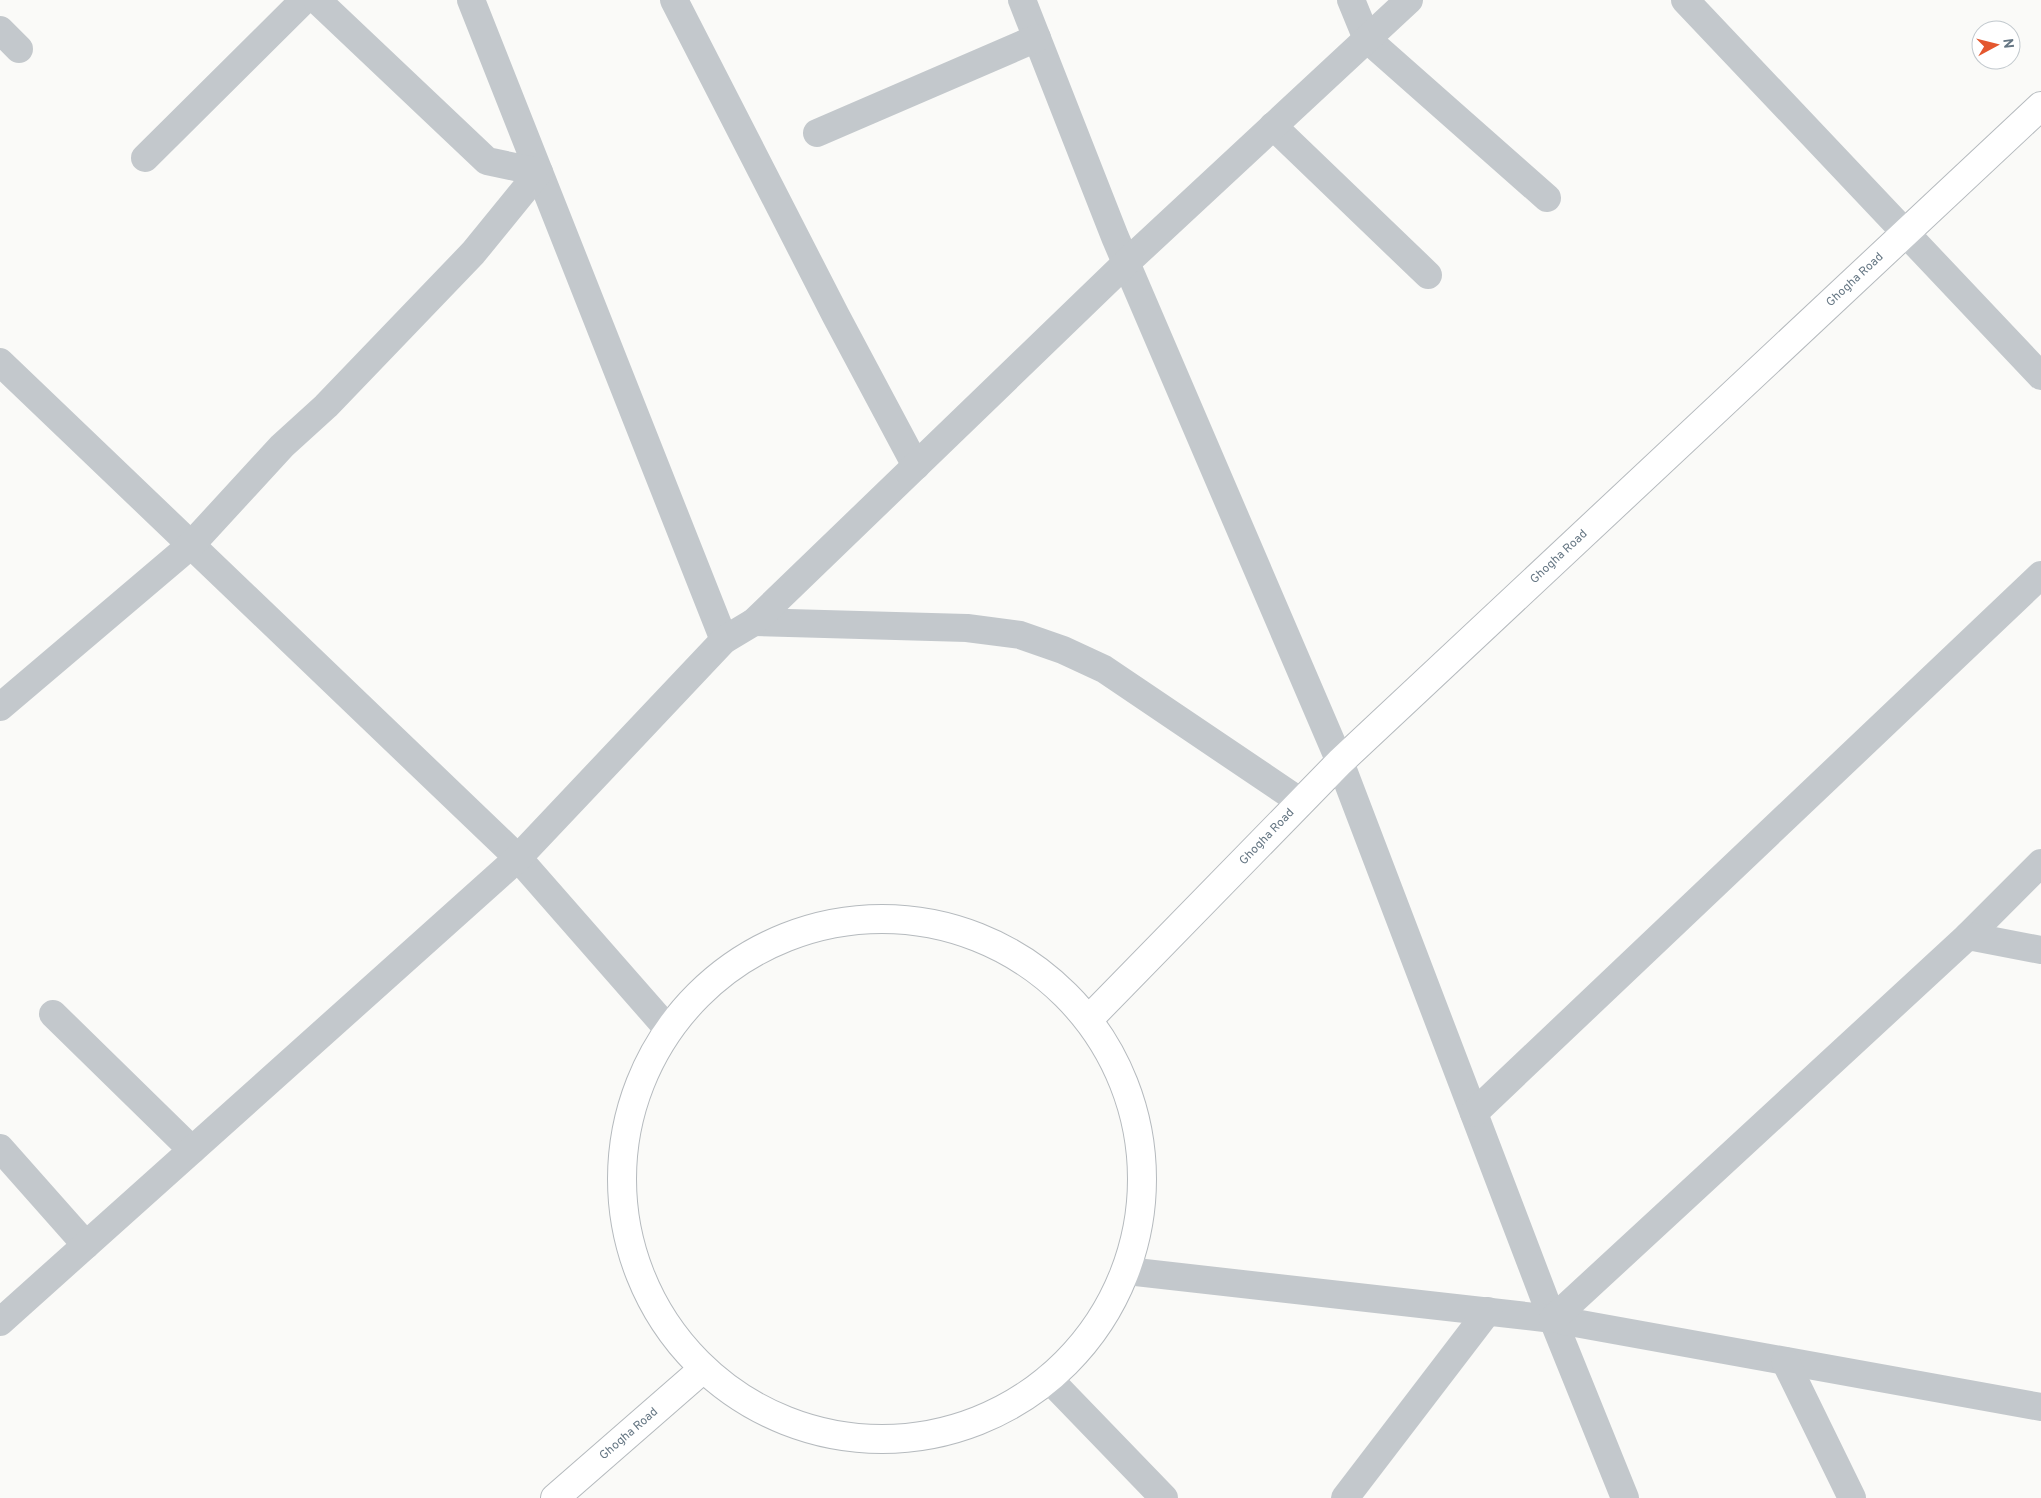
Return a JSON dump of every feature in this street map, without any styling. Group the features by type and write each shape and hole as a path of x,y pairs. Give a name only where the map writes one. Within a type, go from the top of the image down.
{"main road":[{"name":"Ghogha Road","path":"1089,1019 1340,762 2041,106"},
{"path":"876,916 957,927 1030,963 1089,1019 1130,1097 1144,1185 1127,1271 1084,1345 1020,1402 941,1434 857,1440 774,1417 703,1370 664,1322 636,1266 623,1205 624,1143 639,1083 668,1029 724,970 796,931 876,916"},
{"name":"Ghogha Road","path":"554,1498 703,1370"}],"street":[{"path":"145,158 304,0"},
{"path":"317,0 488,161 539,172"},
{"path":"471,0 724,640"},
{"path":"674,0 836,316 916,466"},
{"path":"1022,0 1126,263 1340,762 1553,1319 1625,1498"},
{"path":"1350,0 1366,39 1547,198"},
{"path":"0,1322 518,858 724,640 754,622 1126,263 1409,0"},
{"path":"1685,0 2041,376"},
{"path":"0,30 19,49"},
{"path":"817,133 1037,38"},
{"path":"1274,126 1428,275"},
{"path":"0,707 191,545 282,446 326,406 473,252 539,172"},
{"path":"0,362 518,858 668,1029"},
{"path":"1474,1113 2041,575"},
{"path":"754,622 967,628 1029,638 1063,650 1104,669 1301,802"},
{"path":"1553,1319 1968,936 2041,863"},
{"path":"1968,936 2041,950"},
{"path":"53,1014 192,1150"},
{"path":"0,1148 86,1245"},
{"path":"1127,1271 1553,1319 2041,1408"},
{"path":"1344,1498 1488,1311"},
{"path":"1785,1361 1852,1498"},
{"path":"1048,1378 1164,1498"}]}
